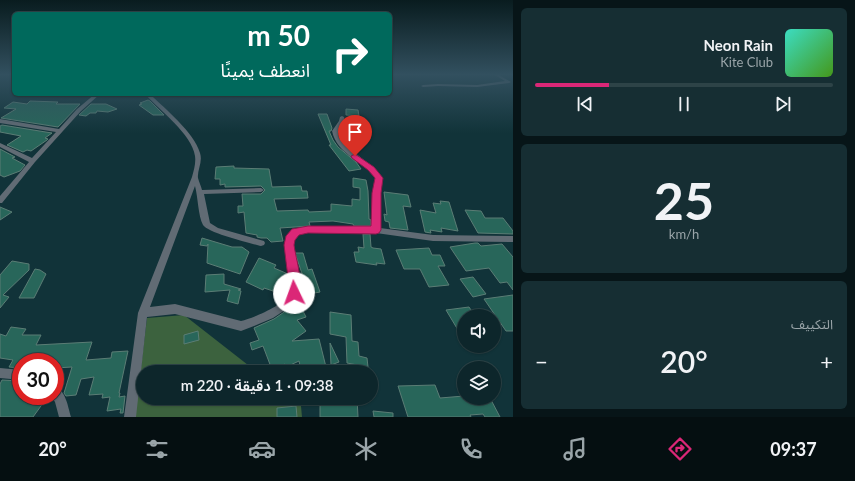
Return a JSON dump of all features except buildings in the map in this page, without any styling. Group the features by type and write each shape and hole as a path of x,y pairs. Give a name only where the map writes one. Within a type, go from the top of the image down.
{"street":[{"path":"0,201 33,161 79,110 96,96"},
{"path":"130,417 143,313 195,178 198,156 194,145 180,127 149,96"},
{"path":"342,116 342,122 335,131 338,141 345,149 371,168 379,178 376,193 376,230"},
{"path":"0,121 60,131"},
{"path":"0,145 33,161"},
{"path":"195,178 200,192 205,220 210,228 261,244"},
{"path":"200,192 261,190"},
{"path":"143,313 175,309 235,325 248,324 283,307 291,299 295,286 289,245 290,239 296,231 308,229 376,230 433,238 513,239"},
{"path":"0,373 12,374"},
{"path":"62,405 65,417"}],"green space":[{"path":"184,315 248,365 141,365 147,318"},
{"path":"136,405 300,405 302,417 135,417"}],"route":[{"path":"294,293 295,286 289,245 292,234 296,231 308,229 376,230 376,193 379,178 371,168 355,156"}]}
